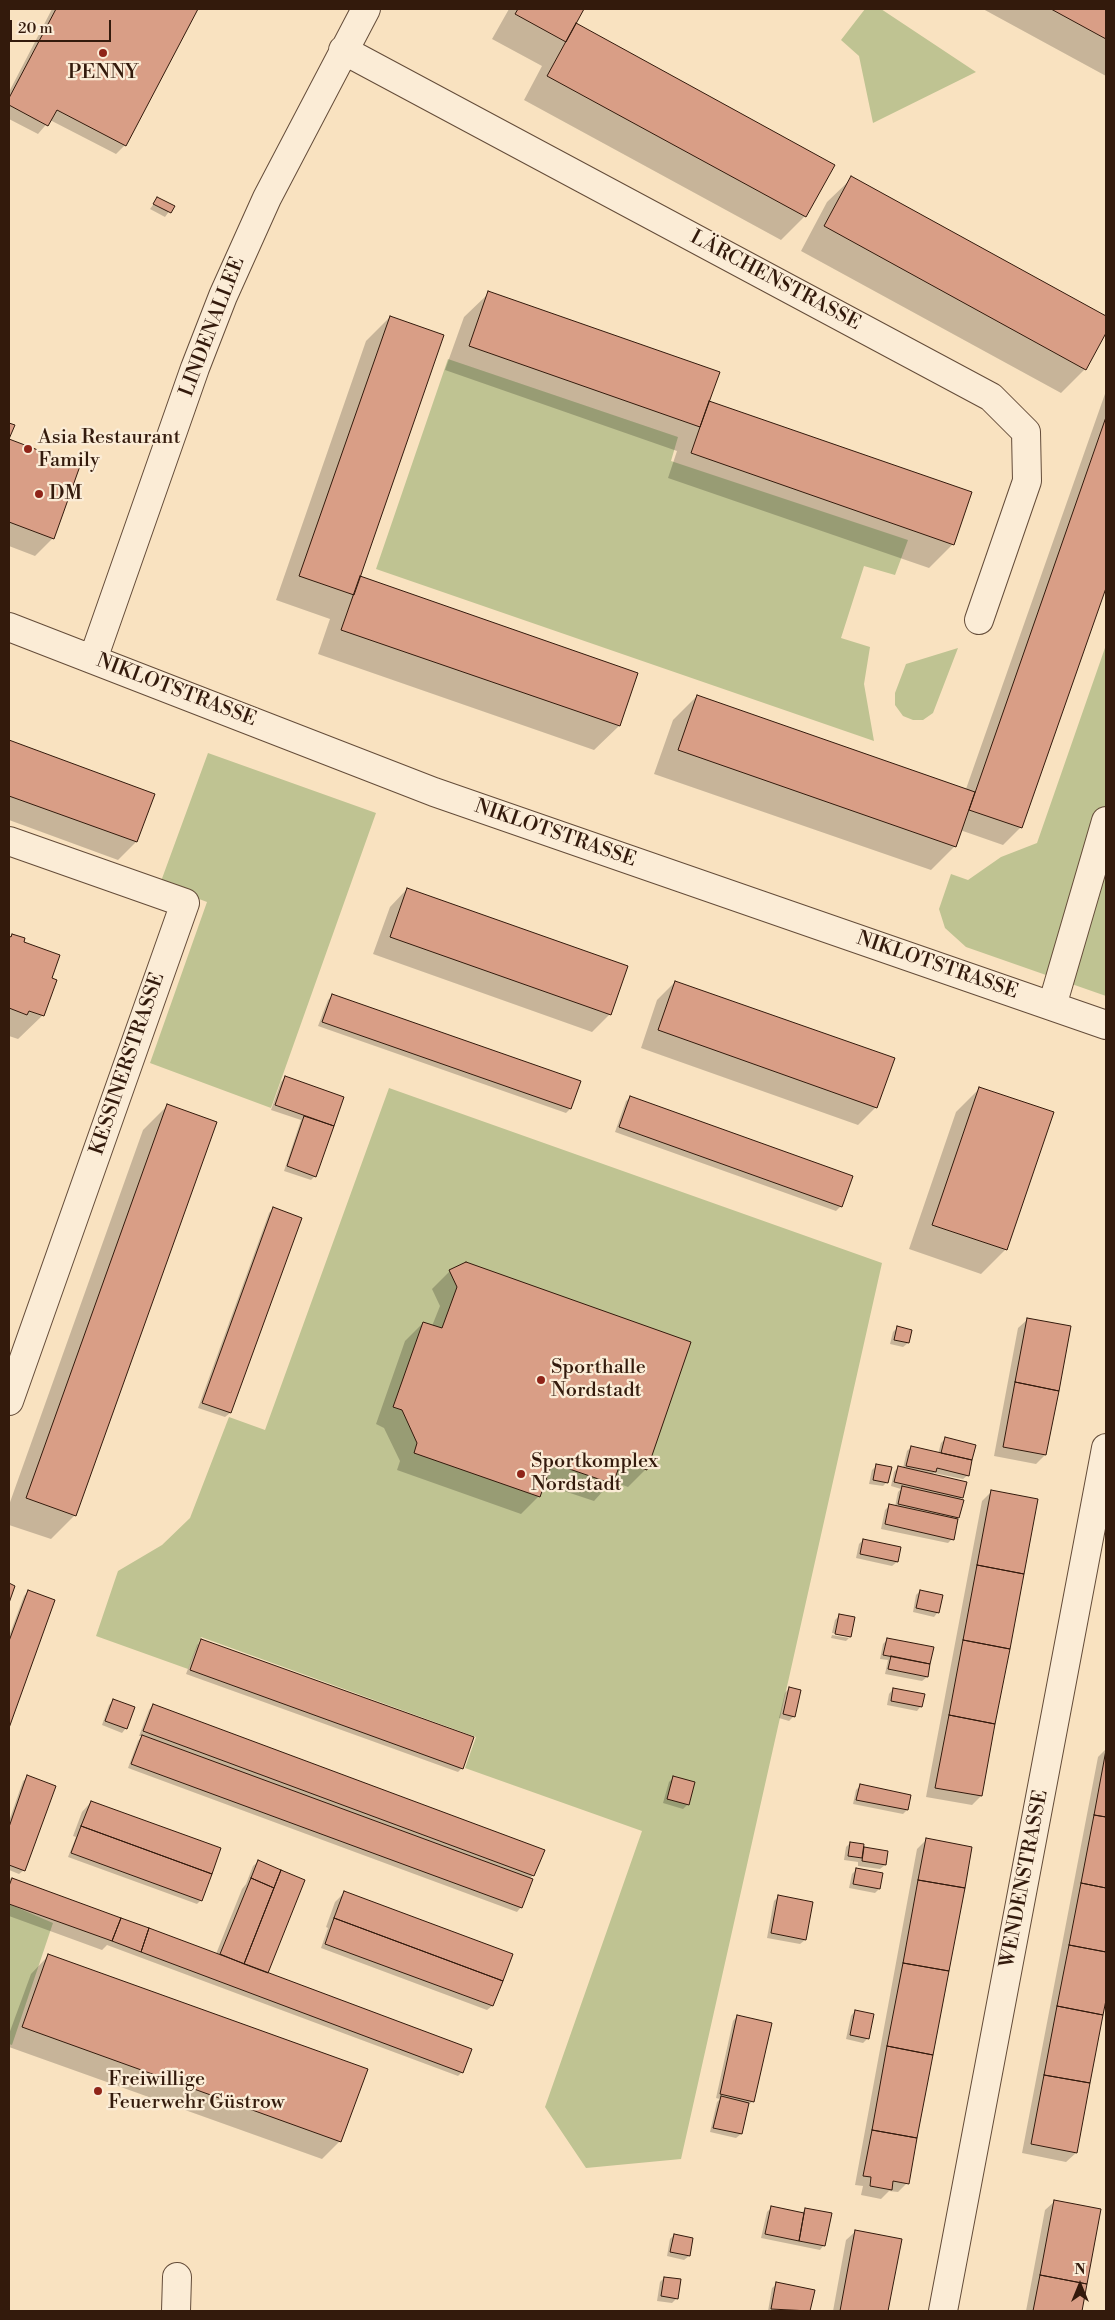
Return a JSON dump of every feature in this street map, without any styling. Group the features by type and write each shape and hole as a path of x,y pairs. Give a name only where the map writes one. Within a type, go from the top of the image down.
{"street":[{"name":"LINDENALLEE","path":"93,659 195,368 223,296 267,198 366,9"},
{"name":"LÄRCHENSTRASSE","path":"343,50 991,397 1026,432 1027,481 979,620"},
{"name":"NIKLOTSTRASSE","path":"9,627 434,792 1106,1024"},
{"path":"1052,1006 1106,821"},
{"name":"KESSINERSTRASSE","path":"9,841 185,903 9,1401"},
{"name":"WENDENSTRASSE","path":"943,2311 1106,1448"},
{"path":"176,2311 177,2277"}],"green space":[{"path":"865,9 881,9 976,72 873,123 859,56 841,40"},
{"path":"448,359 678,437 671,461 908,540 895,575 864,566 841,638 870,647 864,684 874,741 376,569"},
{"path":"1106,645 1106,996 966,947 945,928 939,909 951,874 968,880 1001,857 1037,843"},
{"path":"958,648 933,713 923,720 913,720 903,716 895,705 895,693 906,664"},
{"path":"208,753 376,813 271,1108 150,1063 207,902 160,884"},
{"name":"Sportkomplex Nordstadt","path":"389,1088 882,1263 681,2159 586,2168 545,2107 642,1831 465,1768 476,1737 201,1637 188,1669 96,1636 118,1571 162,1545 190,1518 229,1417 265,1430"},
{"path":"9,1904 53,1923 12,2045 9,2044"}],"building":[{"name":"PENNY","path":"56,9 198,9 126,146 57,110 48,126 9,105 9,98"},
{"path":"518,9 584,9 566,42 515,14"},
{"path":"1051,9 1106,9 1106,39"},
{"path":"576,23 835,165 806,217 547,76"},
{"path":"851,176 1106,316 1106,333 1086,370 824,226"},
{"path":"157,197 175,206 171,213 153,204"},
{"path":"488,291 720,372 700,427 469,346"},
{"path":"390,316 444,335 354,595 299,576"},
{"path":"709,401 972,492 954,545 691,453"},
{"path":"1106,417 1106,588 1022,828 969,810"},
{"path":"9,423 15,425 9,439"},
{"name":"DM","path":"9,439 80,466 54,539 9,522"},
{"path":"360,576 638,673 620,726 341,630"},
{"path":"697,695 975,792 956,847 678,750"},
{"path":"9,740 155,794 137,842 9,796"},
{"path":"407,888 628,966 611,1015 390,937"},
{"path":"12,934 25,938 24,942 60,955 52,978 57,980 44,1016 29,1011 27,1015 9,1008 9,936 11,937"},
{"path":"675,981 895,1058 877,1108 658,1030"},
{"path":"332,994 581,1081 571,1109 322,1022"},
{"path":"285,1076 344,1097 334,1126 275,1105"},
{"path":"979,1087 1054,1112 1007,1250 932,1225"},
{"path":"630,1096 853,1176 842,1207 619,1127"},
{"path":"167,1104 217,1122 76,1516 26,1498"},
{"path":"304,1116 334,1126 316,1177 287,1166"},
{"path":"273,1207 302,1218 231,1413 202,1403"},
{"name":"Sporthalle Nordstadt","path":"466,1262 691,1342 647,1470 625,1462 623,1468 619,1467 613,1484 552,1463 540,1497 414,1453 417,1443 402,1410 393,1407 423,1322 442,1328 457,1287 449,1270"},
{"path":"1027,1318 1071,1326 1059,1391 1015,1382"},
{"path":"897,1326 912,1330 909,1343 894,1340"},
{"path":"1015,1382 1059,1391 1046,1455 1003,1447"},
{"path":"945,1437 976,1445 972,1460 941,1453"},
{"path":"911,1446 972,1460 969,1476 937,1468 936,1472 906,1466"},
{"path":"876,1464 892,1467 888,1483 873,1480"},
{"path":"898,1466 967,1482 963,1498 894,1482"},
{"path":"902,1486 964,1500 959,1518 898,1504"},
{"path":"991,1490 1038,1499 1024,1574 977,1565"},
{"path":"889,1504 958,1519 954,1540 885,1524"},
{"path":"863,1539 901,1547 898,1562 860,1554"},
{"path":"977,1565 1024,1574 1010,1649 963,1640"},
{"path":"9,1583 15,1586 9,1603"},
{"path":"28,1590 55,1600 9,1728 9,1641"},
{"path":"920,1590 943,1595 939,1613 916,1608"},
{"path":"839,1614 855,1617 851,1637 835,1634"},
{"path":"887,1638 934,1647 930,1664 883,1655"},
{"path":"201,1639 474,1737 463,1769 190,1670"},
{"path":"963,1640 1010,1649 995,1724 949,1715"},
{"path":"891,1656 930,1664 928,1677 888,1669"},
{"path":"789,1687 801,1690 795,1717 783,1714"},
{"path":"893,1688 925,1694 922,1707 891,1701"},
{"path":"113,1699 135,1707 127,1729 105,1721"},
{"path":"153,1704 545,1850 534,1876 143,1731"},
{"path":"949,1715 995,1724 982,1796 935,1788"},
{"path":"142,1735 533,1879 522,1908 131,1764"},
{"path":"1106,1750 1106,1817 1094,1815"},
{"path":"27,1775 56,1786 25,1871 9,1865 9,1827"},
{"path":"673,1776 695,1782 689,1805 667,1799"},
{"path":"860,1784 911,1795 908,1810 856,1800"},
{"path":"91,1801 221,1848 212,1874 81,1826"},
{"path":"1094,1815 1106,1817 1106,1888 1081,1883"},
{"path":"81,1826 212,1874 202,1901 71,1853"},
{"path":"926,1838 972,1847 965,1888 918,1880"},
{"path":"850,1842 864,1844 862,1858 848,1856"},
{"path":"864,1847 888,1851 886,1865 862,1861"},
{"path":"258,1860 281,1870 274,1888 251,1878"},
{"path":"856,1868 883,1873 880,1889 853,1884"},
{"path":"281,1870 305,1880 268,1973 244,1964"},
{"path":"12,1878 121,1918 112,1941 9,1904 9,1886"},
{"path":"251,1878 274,1888 244,1964 220,1954"},
{"path":"918,1880 965,1888 949,1971 903,1963"},
{"path":"1081,1883 1106,1888 1106,1952 1069,1945"},
{"path":"344,1891 513,1954 503,1981 334,1918"},
{"path":"778,1895 813,1902 806,1940 771,1933"},
{"path":"121,1918 149,1928 141,1952 112,1941"},
{"path":"334,1918 503,1981 493,2006 325,1944"},
{"path":"149,1928 472,2049 463,2073 141,1952"},
{"path":"1069,1945 1106,1952 1106,2000 1103,2015 1057,2006"},
{"path":"48,1954 368,2069 341,2142 22,2027"},
{"path":"903,1963 949,1971 933,2055 887,2046"},
{"path":"1057,2006 1103,2015 1090,2083 1044,2075"},
{"path":"855,2010 874,2014 869,2039 850,2035"},
{"path":"737,2015 772,2023 754,2102 720,2094"},
{"path":"887,2046 933,2055 917,2138 872,2130"},
{"path":"1044,2075 1090,2083 1077,2153 1031,2144"},
{"path":"721,2096 749,2103 742,2134 713,2128"},
{"path":"872,2130 917,2138 909,2184 893,2181 892,2190 870,2186 871,2177 863,2176"},
{"path":"1054,2200 1101,2209 1087,2284 1040,2275"},
{"path":"771,2206 804,2213 799,2241 765,2234"},
{"path":"805,2208 832,2213 825,2246 799,2241"},
{"path":"855,2230 902,2239 888,2311 840,2311"},
{"path":"674,2234 693,2238 690,2256 670,2252"},
{"path":"1040,2275 1087,2284 1082,2311 1033,2311"},
{"path":"664,2277 681,2279 678,2299 661,2296"},
{"path":"776,2282 815,2290 810,2311 771,2309"}],"place":[{"name":"PENNY","path":"103,53"},
{"name":"Asia Restaurant Family","path":"28,449"},
{"name":"DM","path":"39,494"},
{"name":"Sporthalle Nordstadt","path":"541,1380"},
{"name":"Sportkomplex Nordstadt","path":"521,1474"},
{"name":"Freiwillige Feuerwehr Güstrow","path":"98,2091"}]}
